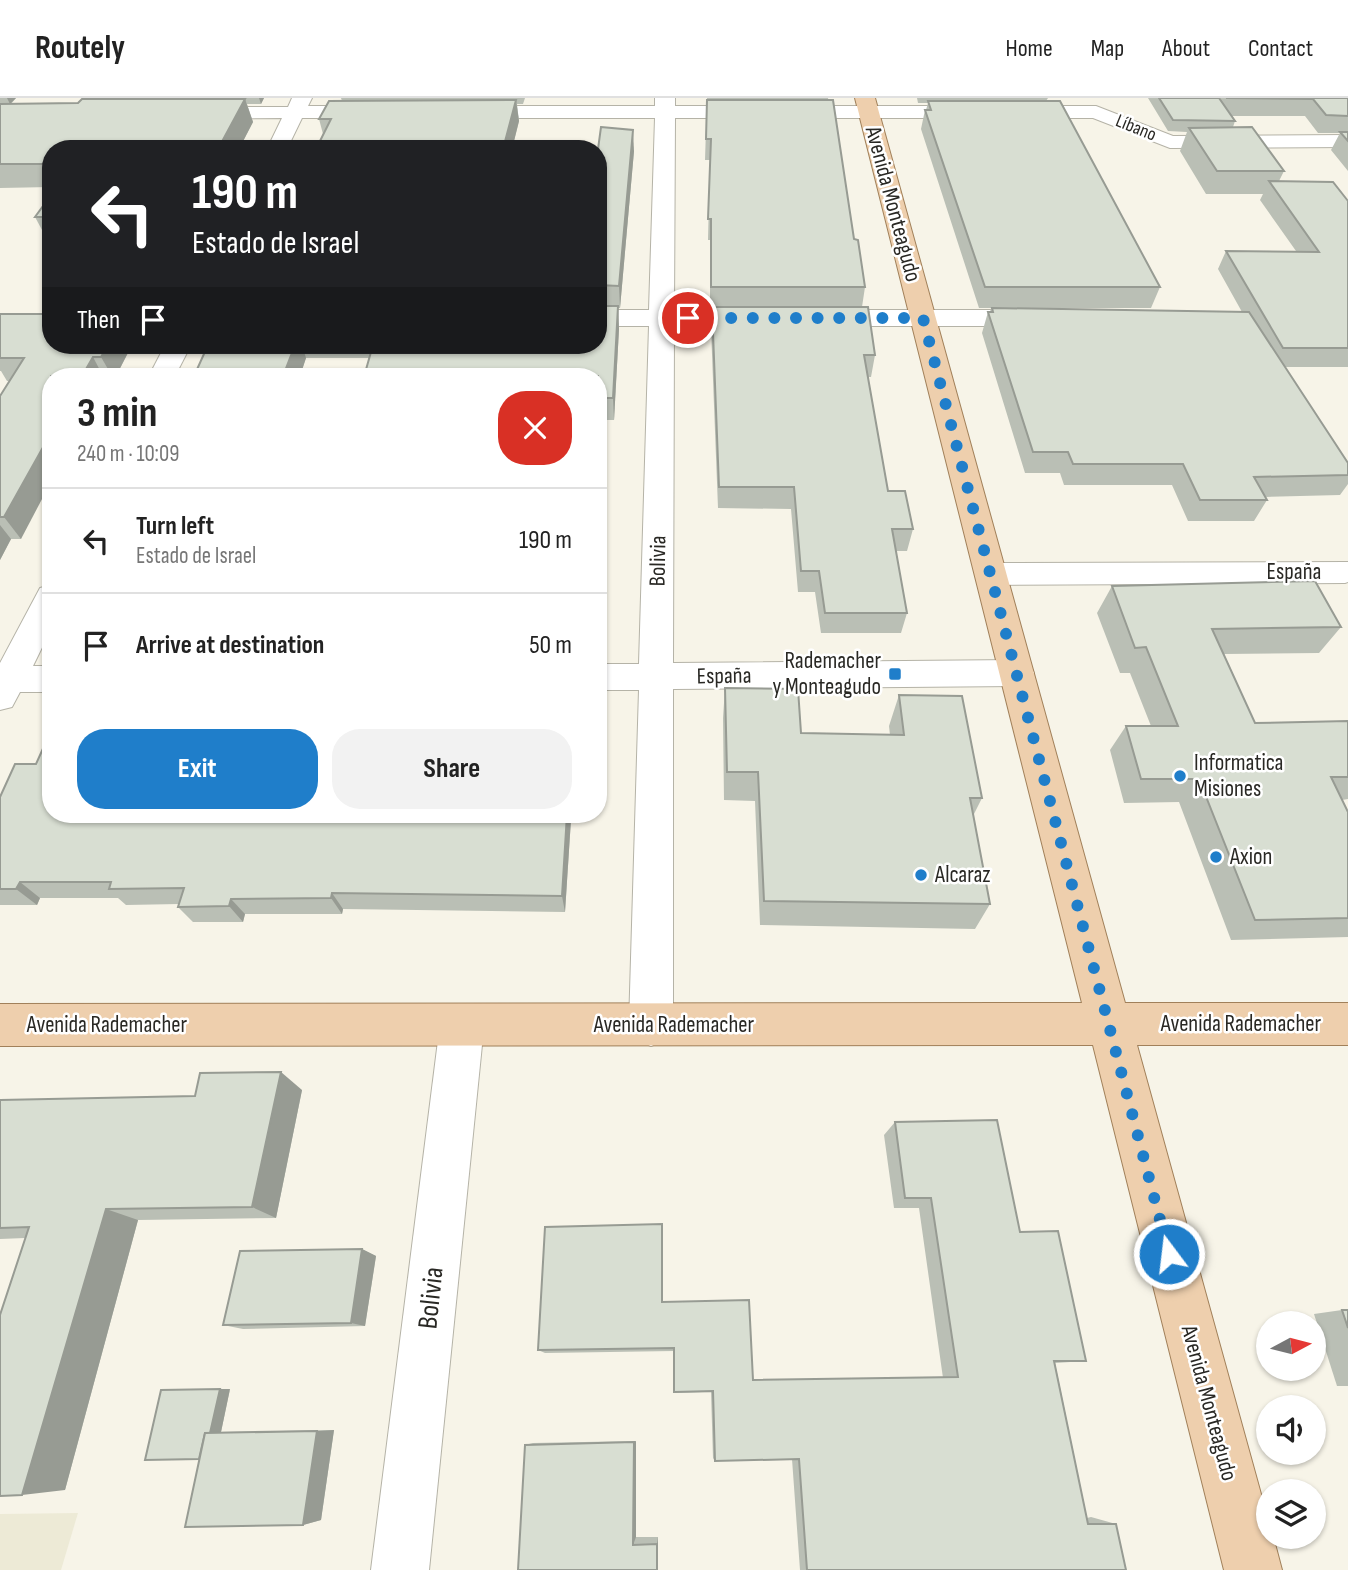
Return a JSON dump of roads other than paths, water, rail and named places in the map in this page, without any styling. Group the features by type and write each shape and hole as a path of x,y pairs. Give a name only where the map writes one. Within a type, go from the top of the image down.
{"main road":[{"name":"Avenida Monteagudo","path":"867,105 1253,1570"},
{"name":"Avenida Rademacher","path":"0,1025 1348,1024"}],"street":[{"path":"174,113 298,105 391,113"},
{"path":"280,140 298,105"},
{"name":"Líbano","path":"446,112 665,105 867,105 1096,112 1170,142 1348,141"},
{"name":"Bolivia","path":"651,1025 665,105"},
{"path":"607,318 1061,318"},
{"name":"España","path":"991,574 1345,572"},
{"path":"3,685 42,613"},
{"name":"España","path":"607,677 1017,673"},
{"path":"3,685 42,680"},
{"name":"Bolivia","path":"400,1570 462,1025"}],"place":[{"name":"Rademacher y Monteagudo","path":"895,674"},
{"name":"Informatica Misiones","path":"1180,776"},
{"name":"Axion","path":"1216,857"},
{"name":"Alcaraz","path":"921,875"}]}
